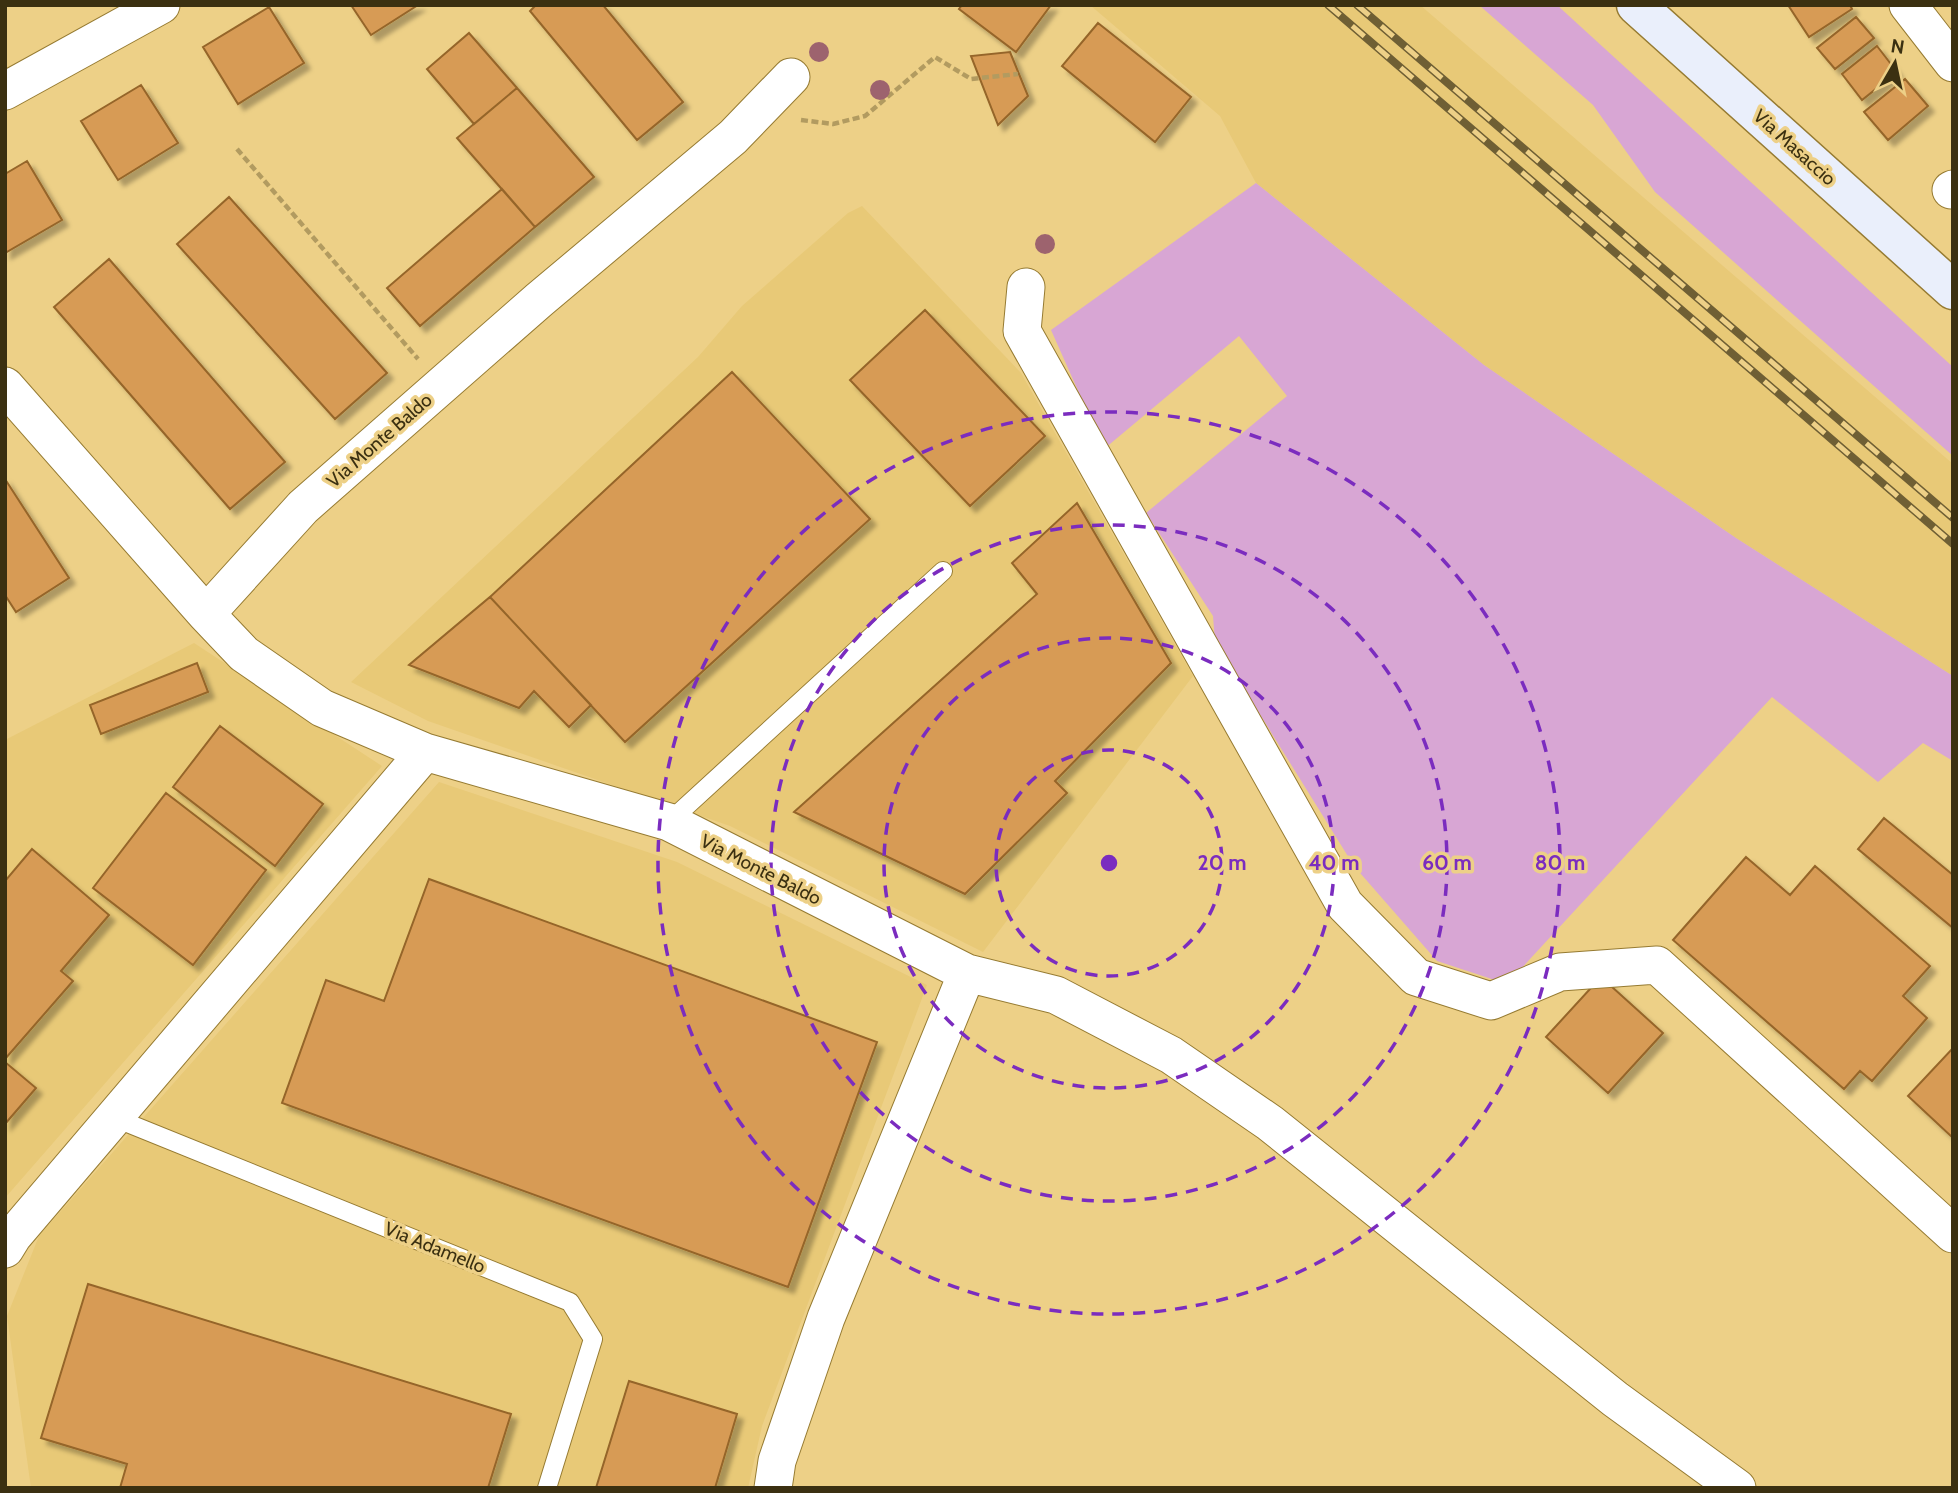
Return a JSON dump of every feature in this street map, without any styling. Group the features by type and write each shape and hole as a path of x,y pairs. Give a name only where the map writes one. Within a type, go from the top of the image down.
{"street":[{"path":"5,91 161,5"},
{"name":"Via Masaccio","path":"1636,5 1953,290"},
{"path":"1908,5 1953,64"},
{"name":"Via Monte Baldo","path":"791,77 733,136 618,232 303,507 206,614 244,654 322,708 425,752 669,822 967,973 1056,995 1171,1055 1270,1123 1615,1399 1737,1488"},
{"path":"1026,287 1022,331 1345,905 1416,977 1491,1001 1560,972 1657,965 1953,1234"},
{"path":"5,386 206,614"},
{"path":"5,1249 13,1236 425,752"},
{"path":"773,1488 777,1461 826,1318 967,973"}],"lane":[{"path":"669,822 943,571"},
{"name":"Via Adamello","path":"115,1118 570,1302 593,1339 547,1488"}],"path":[{"path":"237,149 442,386"}],"shaded area":[{"path":"1090,5 1420,5 1953,464 1953,676 1736,538 1484,365 1256,183 1220,116"},
{"path":"1479,5 1557,5 1953,367 1953,456 1655,192 1593,105"},
{"path":"1256,183 1484,365 1736,538 1953,676 1953,761 1923,743 1878,782 1772,697 1507,984 1437,961 1354,866 1215,642 1213,616 1146,513 1287,396 1239,336 1104,449 1051,330"},
{"path":"862,206 1021,373 1193,676 983,952 730,826 428,721 351,682 698,357 742,306 848,213"},
{"path":"194,643 382,766 5,1198 5,740"},
{"path":"439,782 677,862 927,985 762,1426 748,1488 31,1488 7,1316 39,1236"}],"building":[{"path":"351,5 418,5 371,35"},
{"path":"536,5 603,5 683,102 637,140 530,11"},
{"path":"962,5 1051,5 1016,52 959,9"},
{"path":"1788,5 1850,5 1852,9 1809,37"},
{"path":"269,7 304,63 238,104 203,47"},
{"path":"1856,17 1874,38 1835,69 1817,48"},
{"path":"1098,23 1191,97 1155,142 1062,66"},
{"path":"469,33 517,88 474,124 427,69"},
{"path":"1877,46 1897,72 1862,100 1842,74"},
{"path":"1010,52 1028,96 998,125 971,56"},
{"path":"1905,79 1928,106 1888,140 1864,112"},
{"path":"141,85 178,143 118,180 81,121"},
{"path":"517,88 594,177 535,227 457,138"},
{"path":"27,161 62,220 5,253 5,174"},
{"path":"502,189 535,227 420,326 387,288"},
{"path":"229,197 387,373 335,419 177,244"},
{"path":"109,259 285,462 230,509 54,307"},
{"path":"925,310 1045,436 970,506 850,380"},
{"path":"732,372 870,519 625,742 490,597"},
{"path":"5,479 69,578 16,612 5,595"},
{"path":"1077,503 1171,663 1055,781 1067,793 965,894 794,812 1037,594 1012,563"},
{"path":"490,597 591,705 569,727 534,691 519,708 409,665"},
{"path":"197,663 208,692 101,734 90,705"},
{"path":"220,726 323,804 275,866 173,787"},
{"path":"166,793 266,870 193,965 93,888"},
{"path":"1884,818 1953,875 1953,928 1858,849"},
{"path":"32,849 109,915 61,971 73,981 5,1059 5,881"},
{"path":"1746,857 1790,895 1815,866 1930,966 1903,996 1927,1018 1872,1081 1860,1071 1844,1089 1673,940"},
{"path":"429,879 877,1042 788,1287 282,1103 326,980 384,1001"},
{"path":"1601,977 1663,1033 1608,1093 1546,1037"},
{"path":"1953,1048 1953,1138 1908,1096"},
{"path":"5,1062 36,1088 5,1124"},
{"path":"88,1284 511,1414 488,1488 120,1488 127,1464 41,1438"},
{"path":"629,1381 737,1414 715,1488 596,1488"}],"railway":[{"path":"1328,5 1953,544"},
{"path":"1357,5 1953,518"}]}
